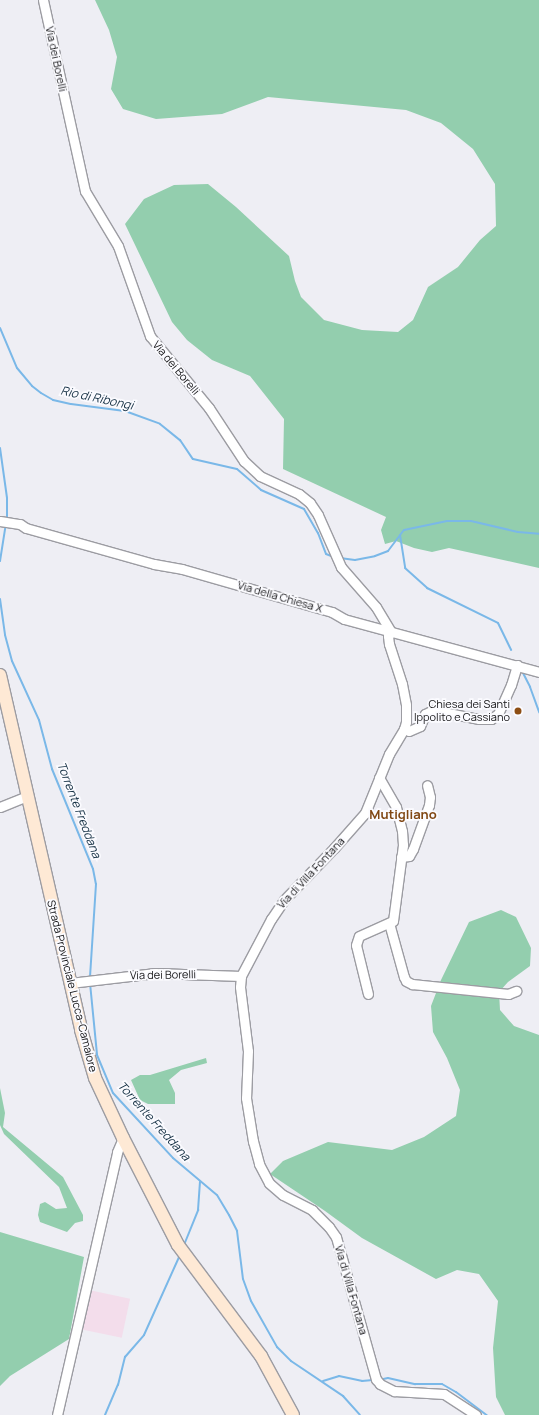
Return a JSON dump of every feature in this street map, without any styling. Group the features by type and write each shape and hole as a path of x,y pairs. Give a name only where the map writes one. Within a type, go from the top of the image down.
{"main road":[{"name":"Strada Provinciale Lucca-Camaiore","path":"0,675 70,983 95,1078 123,1138 178,1245 185,1256 224,1304 261,1356 293,1415"}],"street":[{"name":"Via dei Borelli","path":"43,0 85,191 118,246 150,336 209,408 244,461 260,476 299,494 310,503 318,515 339,563 376,607 391,632"},
{"name":"Via della Chiesa X","path":"0,521 20,524 154,564 182,569 332,612 344,619 539,672"},
{"name":"Via di Villa Fontana","path":"391,632 388,636 389,644 402,684 406,705 406,722 404,729 389,754 370,802 359,822 284,900 271,919 241,976 240,987 248,1051 246,1098 251,1132 259,1164 269,1183 276,1190 312,1210 325,1222 336,1237 377,1380 383,1387 394,1391 444,1394 476,1415"},
{"path":"404,729 409,731 420,726 426,714 434,710 479,719 491,719 498,714 511,686 517,665"},
{"path":"368,994 356,945 359,936 393,921 403,845 398,815 379,778"},
{"path":"401,857 408,856 413,849 429,806 430,797 427,785"},
{"path":"0,807 27,796"},
{"path":"389,923 406,981 412,984 508,994 516,991"},
{"name":"Via dei Borelli","path":"70,983 108,977 155,973 241,976"},
{"path":"57,1415 117,1152 123,1138"}],"shaded area":[{"path":"89,1290 130,1299 122,1338 81,1329"}],"green space":[{"path":"95,0 539,0 539,568 449,548 432,552 414,548 396,541 385,544 381,530 386,517 283,469 284,419 250,376 212,360 187,340 172,322 125,224 144,199 174,185 208,184 236,207 289,256 295,281 301,297 324,320 362,330 398,332 413,320 428,287 458,267 480,240 496,226 495,184 473,149 441,123 406,110 268,97 222,114 156,119 123,109 111,89 117,57 109,30"},
{"path":"501,910 516,917 531,948 530,966 508,982 499,992 500,1010 514,1026 539,1035 539,1415 505,1415 496,1397 493,1348 498,1301 479,1274 457,1270 436,1279 362,1238 270,1174 283,1161 328,1142 392,1150 424,1137 456,1116 460,1090 447,1058 433,1032 431,1006 441,980 469,922"},
{"path":"206,1058 207,1063 181,1070 169,1080 175,1093 175,1104 148,1104 140,1100 131,1080 140,1075 150,1075"},
{"path":"0,1088 5,1113 3,1127 63,1177 83,1215 83,1221 75,1223 67,1232 40,1222 38,1215 40,1204 45,1202 56,1209 67,1208 59,1187 4,1134 0,1125"},
{"path":"0,1232 84,1257 69,1339 10,1376 0,1386"}],"waterway":[{"name":"Rio di Ribongi","path":"0,328 17,368 32,386 41,393 53,400 71,404 125,411 160,424 180,440 193,459 237,469 261,490 304,509 318,533 326,554 334,557"},
{"name":"Torrente Freddana","path":"0,448 7,498 7,520"},
{"name":"Rio di Ribongi","path":"340,558 355,560 375,556 388,551 404,530 447,521 471,521 518,532 539,534"},
{"name":"Torrente Freddana","path":"0,561 6,524"},
{"path":"400,535 405,568 427,588 498,623 511,650"},
{"name":"Torrente Freddana","path":"0,599 5,635 12,661 39,720 52,769 93,869 96,884 90,977"},
{"path":"522,671 530,687 539,712"},
{"name":"Torrente Freddana","path":"90,983 97,1055 113,1093 173,1158 217,1195 237,1231 243,1279 251,1301 277,1347 291,1361 343,1396 360,1415"},
{"path":"184,1245 198,1210 200,1182"},
{"path":"105,1415 118,1385 125,1357 144,1335 180,1255"},
{"path":"323,1381 339,1376 362,1381 373,1380"},
{"path":"379,1380 388,1378 415,1384 442,1384 456,1392 487,1415"}],"place":[{"name":"Chiesa dei Santi Ippolito e Cassiano","path":"518,711"}],"district":[{"name":"Mutigliano","path":"403,814"}]}
